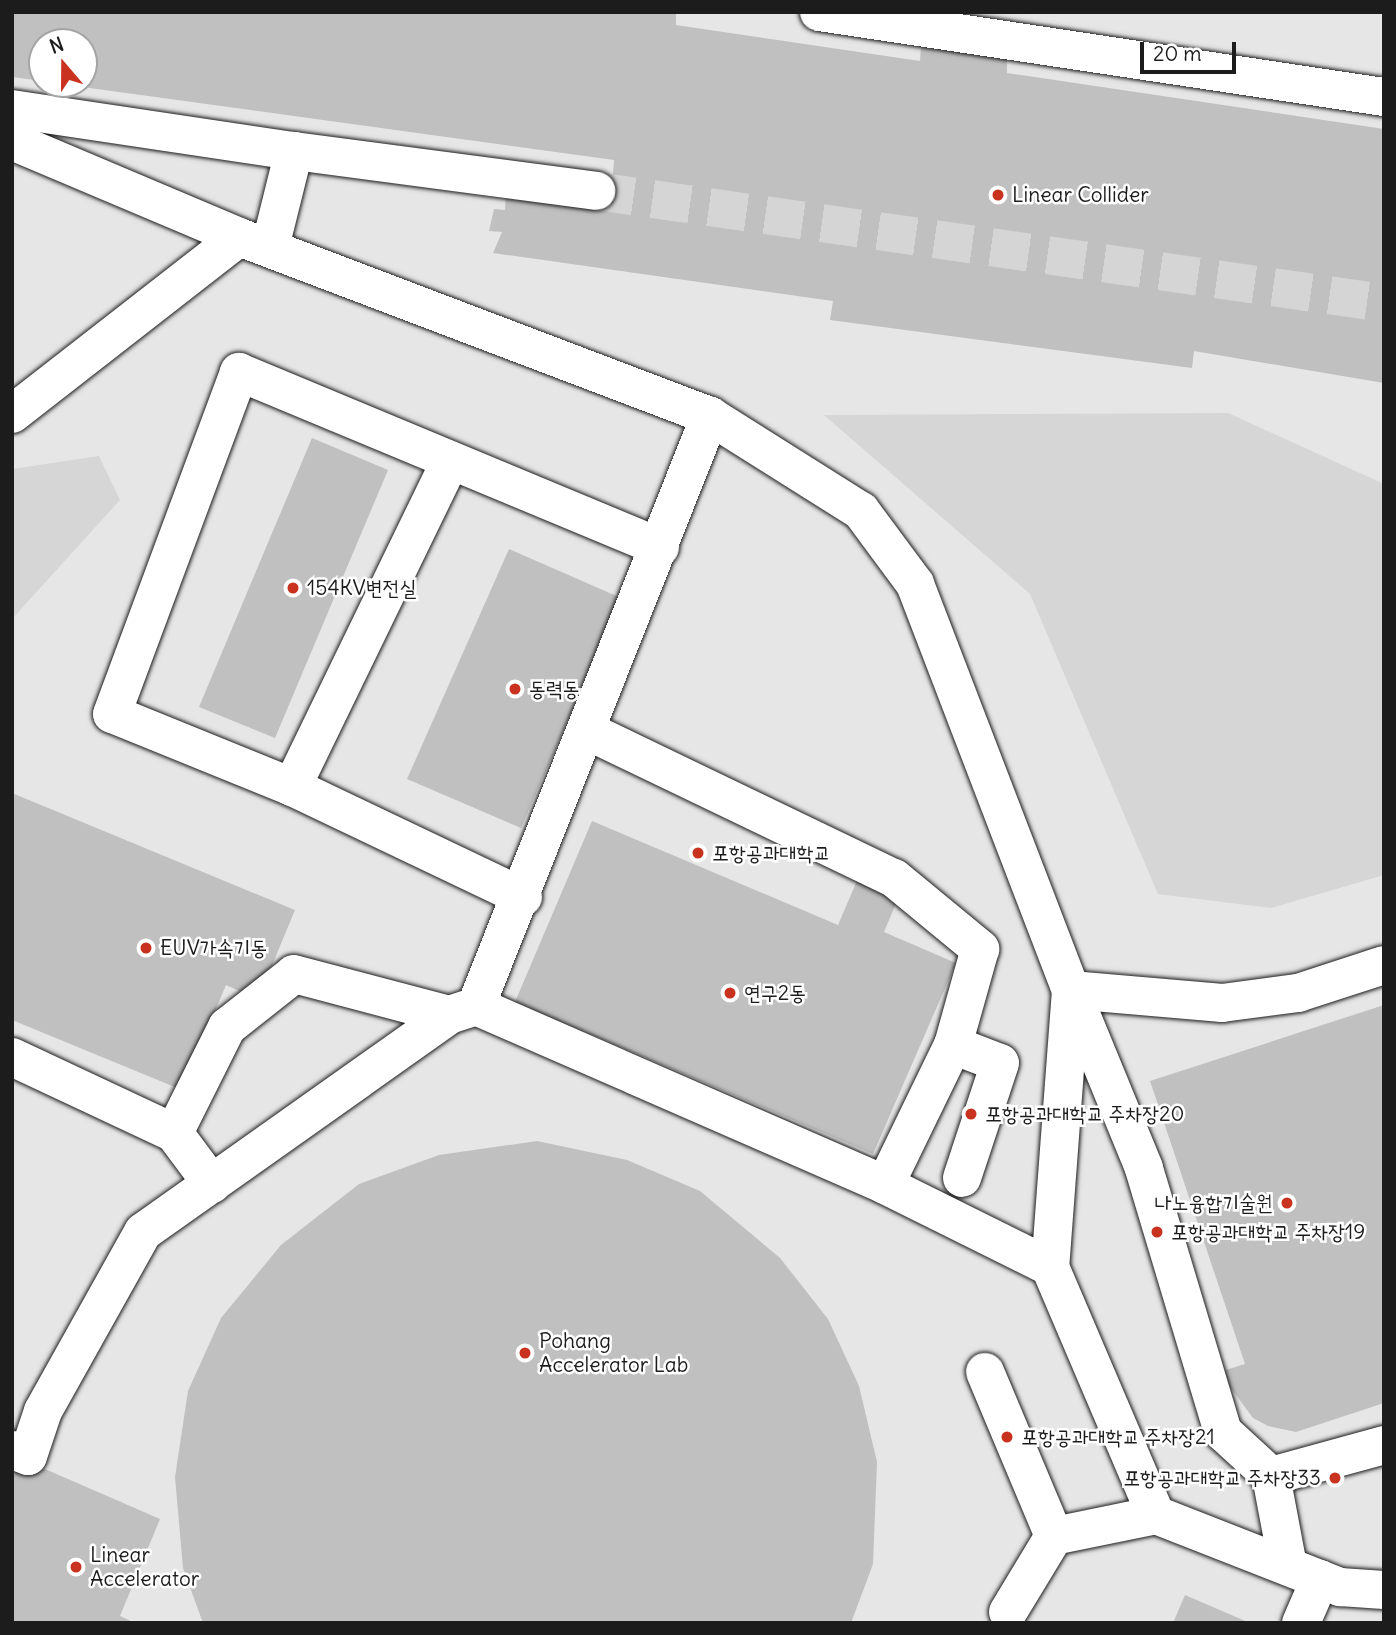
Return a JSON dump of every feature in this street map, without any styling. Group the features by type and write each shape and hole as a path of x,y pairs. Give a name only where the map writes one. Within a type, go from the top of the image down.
{"lane":[{"path":"819,12 1384,97"},
{"path":"12,109 294,152 596,191"},
{"path":"12,141 255,242 710,416 862,511 915,584 1071,990 1144,1168 1223,1432 1271,1476 1304,1572 1301,1623"},
{"path":"12,414 255,242 294,152"},
{"path":"523,897 292,787 112,714 239,373 660,547"},
{"path":"12,1450 28,1456 43,1411 143,1232 462,1011 523,897 710,416"},
{"path":"292,787 450,461"},
{"path":"588,731 894,878 980,949 953,1045 885,1185"},
{"path":"1071,990 1222,1003 1298,993 1384,965"},
{"path":"174,1133 227,1027 294,974 462,1011 885,1185 1050,1267"},
{"path":"1071,990 1050,1267 1156,1515"},
{"path":"953,1045 1000,1063 962,1178"},
{"path":"12,1057 174,1133 212,1184"},
{"path":"985,1372 1054,1536"},
{"path":"1271,1476 1384,1445"},
{"path":"1007,1612 1054,1536 1156,1515 1304,1572 1384,1590"}],"shaded area":[{"name":"포항공과대학교","path":"12,12 1384,12 1384,1623 12,1623"},
{"path":"1228,413 1384,484 1384,875 1271,908 1158,894 1030,594 824,415"},
{"path":"99,456 120,500 12,619 12,469"}],"building":[{"name":"Linear Collider","path":"12,12 676,12 676,25 920,61 921,47 1007,56 1007,73 1384,129 1384,383 1194,351 1192,368 830,320 833,301 493,253 502,232 489,231 494,209 505,210 506,187 611,202 614,160 98,89 98,28 28,28 28,79 12,77"},
{"name":"154KV변전실","path":"312,438 388,470 275,738 199,707"},
{"name":"동력동","path":"509,549 621,598 521,828 407,779"},
{"name":"EUV가속기동","path":"12,793 295,910 258,999 226,985 182,1090 12,1020"},
{"name":"연구2동","path":"592,821 838,925 859,876 900,894 884,932 956,963 873,1154 515,1002"},
{"name":"나노융합기술원","path":"1384,1005 1384,1403 1296,1432 1268,1426 1253,1418 1219,1372 1245,1364 1150,1081"},
{"name":"Pohang Accelerator Lab","path":"537,1141 627,1160 700,1191 780,1258 828,1319 859,1386 877,1462 873,1564 851,1623 203,1623 183,1568 175,1477 188,1391 221,1318 281,1245 359,1184 439,1155"},
{"name":"Linear Accelerator","path":"22,1459 160,1519 120,1616 135,1623 12,1623 12,1480"},
{"path":"1185,1595 1250,1623 1173,1623"}],"tunnel":[{"path":"596,191 1384,303"}],"place":[{"name":"Linear Collider","path":"998,195"},
{"name":"154KV변전실","path":"293,588"},
{"name":"동력동","path":"515,689"},
{"name":"포항공과대학교","path":"698,853"},
{"name":"EUV가속기동","path":"146,948"},
{"name":"연구2동","path":"730,993"},
{"name":"포항공과대학교 주차장20","path":"971,1114"},
{"name":"나노융합기술원","path":"1287,1203"},
{"name":"포항공과대학교 주차장19","path":"1157,1232"},
{"name":"Pohang Accelerator Lab","path":"525,1353"},
{"name":"포항공과대학교 주차장21","path":"1007,1437"},
{"name":"포항공과대학교 주차장33","path":"1335,1478"},
{"name":"Linear Accelerator","path":"76,1567"}]}
